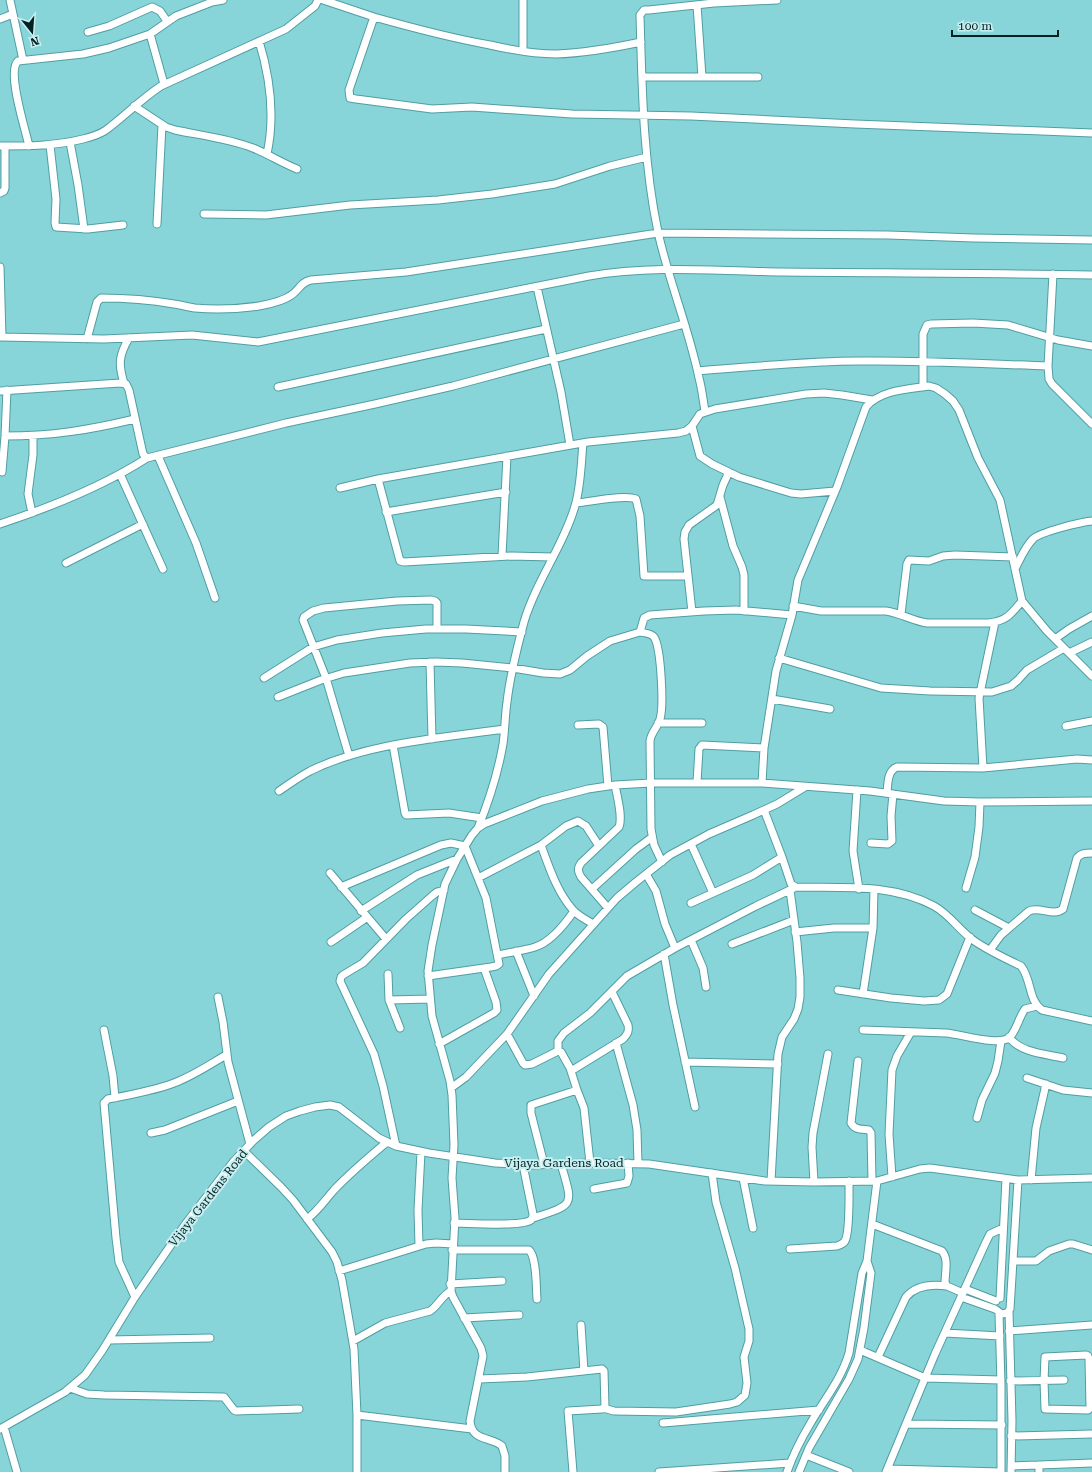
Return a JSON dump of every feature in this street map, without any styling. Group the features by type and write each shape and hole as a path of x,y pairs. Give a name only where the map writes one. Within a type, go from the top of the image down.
{"street":[{"path":"10,0 23,60"},
{"path":"29,146 14,76 16,63 23,60 83,54 126,43 150,34 176,16 212,1 223,0"},
{"path":"0,193 4,191 5,188 2,146 50,145 96,136 105,131 134,106 164,84 286,29 315,6 318,0"},
{"path":"323,0 374,18 439,36 523,52 556,54 583,52 641,42"},
{"path":"523,0 523,52"},
{"path":"705,411 698,371 658,232 651,190 644,116 640,15 644,10 697,5 706,2 777,0"},
{"path":"697,5 702,77"},
{"path":"88,32 109,26 152,7 160,11 167,21"},
{"path":"0,19 13,14"},
{"path":"374,18 349,90 350,98 432,109 472,107 564,113 691,116 1092,133"},
{"path":"150,34 164,84"},
{"path":"259,41 266,68 270,102 270,135 267,154"},
{"path":"642,77 758,78"},
{"path":"134,106 162,125 175,130 243,144 297,169"},
{"path":"157,224 162,125"},
{"path":"70,142 84,229"},
{"path":"50,145 56,199 55,225 58,228 84,229 123,225"},
{"path":"204,214 266,215 350,205 438,200 492,194 555,184 610,166 647,157"},
{"path":"87,339 97,302 101,298 167,303 195,308 240,309 270,304 281,300 294,293 300,284 305,281 406,272 658,232 888,235 1092,240"},
{"path":"0,267 1,337 87,339 197,335 251,342 267,341 616,272 668,269 759,272 1092,274"},
{"path":"1053,274 1048,366 1049,379 1052,384 1092,424"},
{"path":"537,287 561,392 570,445"},
{"path":"923,387 923,334 927,325 931,324 973,323 1008,325 1069,342 1092,346"},
{"path":"0,524 62,502 120,474 147,458 286,423 453,386 684,324"},
{"path":"278,387 546,329"},
{"path":"129,338 123,348 120,371 124,383 128,388 143,454 147,458"},
{"path":"698,371 784,364 858,361 1048,366"},
{"path":"2,472 5,436 4,390 124,383"},
{"path":"762,783 764,748 776,671 792,614 798,580 835,491 866,407 872,400 882,395 929,386 936,388 953,401 959,410 978,458 1000,500 1022,601 1055,639 1092,676"},
{"path":"340,488 378,479 570,445 678,434 686,431 692,426 700,414 705,411 806,394 824,393 872,400"},
{"path":"5,436 33,436 80,431 135,419"},
{"path":"692,426 700,456 729,472 791,494 835,491"},
{"path":"32,513 28,494 33,455 33,436"},
{"path":"505,1472 505,1456 502,1446 499,1443 482,1438 472,1429 470,1421 483,1356 481,1348 452,1298 450,1287 454,1223 452,1178 454,1145 451,1088 432,1016 428,976 429,958 444,890 457,859 478,828 493,786 503,744 507,701 513,668 522,632 535,592 553,557 576,504 583,443"},
{"path":"158,456 196,543 215,598"},
{"path":"502,556 507,456"},
{"path":"692,612 684,538 685,532 694,521 717,505 729,472"},
{"path":"120,474 163,569"},
{"path":"378,479 400,561 502,556 553,557"},
{"path":"386,512 506,492"},
{"path":"720,496 734,546 742,567 744,584 744,611"},
{"path":"576,504 622,498 636,499 640,516 644,576 688,576"},
{"path":"1015,568 1034,538 1040,534 1092,521"},
{"path":"66,563 143,524"},
{"path":"902,614 907,564 909,560 929,561 943,556 955,555 1012,557"},
{"path":"349,756 326,678 303,620 304,617 313,611 324,608 397,601 431,600 435,601 437,604 437,629"},
{"path":"793,606 821,611 886,611 902,614 919,622 927,623 995,622 1009,616 1022,601"},
{"path":"640,632 646,616 692,612 744,611 792,614"},
{"path":"1055,639 1092,616"},
{"path":"982,768 979,698 995,622"},
{"path":"264,678 313,647 337,640 382,633 437,629 522,632"},
{"path":"278,697 326,678 344,673 410,663 462,663 560,674 570,670 587,656 610,641 640,632 652,635 655,639 659,656 662,710 650,741 651,838 662,862"},
{"path":"780,658 881,688 930,691 998,691 1011,686 1027,670 1066,650 1092,642"},
{"path":"430,662 432,739"},
{"path":"772,699 830,709"},
{"path":"1066,726 1092,721"},
{"path":"658,723 702,723"},
{"path":"578,724 599,724 603,727 611,786 621,823 619,827 578,867 581,877 608,908"},
{"path":"279,791 310,771 349,756 393,745 504,729"},
{"path":"393,745 406,815 438,812 482,818"},
{"path":"697,782 699,749 702,745 764,748"},
{"path":"871,843 888,844 892,841 890,772 897,767 982,768 1077,759 1092,760"},
{"path":"478,828 484,824 542,801 588,789 651,783 762,783 858,790 944,801 1092,801"},
{"path":"451,1088 466,1077 507,1034 550,974 593,924 626,890 670,855 710,834 764,810 805,787"},
{"path":"858,790 853,851 859,888"},
{"path":"966,888 975,857 979,827 980,802"},
{"path":"764,810 792,884 800,978 798,1009 794,1019 782,1037 778,1064 771,1181"},
{"path":"478,878 541,845 566,826 578,821 586,826 599,846"},
{"path":"592,889 636,849 651,838"},
{"path":"341,887 442,845 451,843 465,846"},
{"path":"691,844 713,893"},
{"path":"541,845 560,890 574,911 593,924"},
{"path":"428,976 496,966 498,964 498,955 486,898 465,846"},
{"path":"990,950 1001,935 1024,914 1033,909 1056,913 1063,909 1077,858 1079,855 1092,853"},
{"path":"692,903 753,875 782,857"},
{"path":"361,911 417,875 431,868 457,859"},
{"path":"330,873 366,918 386,939"},
{"path":"646,874 656,891 665,924 675,948"},
{"path":"558,1051 558,1041 564,1033 590,1013 627,976 690,940 793,889 859,888 904,894 933,906 970,937 990,950 1020,966 1026,973 1033,999 1037,1006 1042,1010 1092,1021"},
{"path":"396,1146 383,1086 374,1054 340,981 341,977 363,962 432,896 444,890"},
{"path":"863,994 873,928 874,890"},
{"path":"975,910 1009,928"},
{"path":"498,955 536,947 547,941 568,921 574,911"},
{"path":"331,942 366,918"},
{"path":"732,944 794,920"},
{"path":"796,932 834,928 873,928"},
{"path":"838,990 891,998 924,1001 939,1000 946,994 970,937"},
{"path":"690,940 703,968 706,987"},
{"path":"516,951 534,996"},
{"path":"664,954 695,1107"},
{"path":"439,1044 497,1010 496,1002 484,968"},
{"path":"388,974 389,1000 400,1028"},
{"path":"570,1071 616,1043 627,1034 629,1030 628,1025 612,992"},
{"path":"218,998 223,1022 226,1055 250,1144"},
{"path":"389,1000 430,1000"},
{"path":"863,1030 960,1034 994,1042 1001,1041 1009,1037 1025,1009 1037,1006"},
{"path":"104,1030 113,1076 115,1098"},
{"path":"892,1177 888,1134 892,1070 897,1056 911,1032"},
{"path":"507,1034 525,1065 532,1064 558,1051"},
{"path":"1009,1037 1012,1042 1023,1048 1063,1058"},
{"path":"977,1118 982,1100 995,1073 1001,1041"},
{"path":"616,1043 633,1105 637,1130 638,1164"},
{"path":"558,1051 564,1056 584,1108 590,1163"},
{"path":"814,1182 812,1147 813,1133 828,1054"},
{"path":"135,1297 119,1262 104,1106 105,1101 176,1082 226,1055"},
{"path":"787,1472 800,1442 841,1376 845,1366 852,1338 862,1273 867,1262 872,1224 875,1181 871,1133 869,1130 857,1129 851,1123 858,1061"},
{"path":"685,1062 778,1064"},
{"path":"1026,1078 1063,1090 1092,1093"},
{"path":"1031,1180 1036,1128 1046,1084"},
{"path":"544,1164 531,1113 531,1105 576,1090"},
{"path":"151,1133 165,1130 238,1102"},
{"name":"Vijaya Gardens Road","path":"2,1428 70,1388 85,1375 109,1340 135,1297 184,1226 234,1161 269,1127 286,1116 315,1107 330,1105 339,1107 379,1138 396,1146 421,1152 495,1163 523,1165 590,1163 649,1164 771,1181 875,1181 920,1168 930,1168 1018,1180 1092,1178"},
{"path":"307,1219 322,1206 334,1190 387,1142"},
{"path":"244,1151 281,1187 307,1219 332,1252 340,1271 353,1341 357,1472"},
{"path":"419,1246 418,1210 421,1152"},
{"path":"594,1189 627,1183 629,1176 628,1163"},
{"path":"454,1223 512,1224 526,1222 532,1218 558,1210 568,1201 569,1191 560,1164"},
{"path":"523,1165 533,1214 532,1218"},
{"path":"573,1472 568,1411 603,1408 614,1411 676,1412 730,1404 737,1402 745,1395 747,1383 744,1357 749,1329 735,1268 716,1202 712,1173"},
{"path":"743,1178 752,1228"},
{"path":"1003,1228 990,1234 925,1378 887,1470 1002,1472 1000,1336 997,1311 1003,1228 1006,1179"},
{"path":"1018,1180 1009,1331 1012,1436 1011,1469 1039,1469 1092,1463"},
{"path":"790,1249 837,1246 845,1241 848,1225 849,1181"},
{"path":"872,1224 942,1251 946,1255 945,1283 947,1286"},
{"path":"340,1271 419,1246 436,1243 452,1247 529,1250 533,1255 537,1299"},
{"path":"1013,1261 1036,1261 1049,1251 1069,1244 1092,1250"},
{"path":"799,1472 806,1455 849,1379 860,1350 871,1273 867,1262"},
{"path":"450,1287 502,1281"},
{"path":"878,1357 906,1297 910,1292 917,1288 935,1284 947,1286 1004,1314 1010,1307"},
{"path":"353,1341 385,1323 430,1311 447,1293 450,1287"},
{"path":"963,1293 998,1300 1005,1298 1010,1307"},
{"path":"464,1318 519,1314"},
{"path":"581,1325 584,1371"},
{"path":"1009,1331 1092,1325"},
{"path":"945,1333 1000,1336"},
{"path":"109,1340 210,1338"},
{"path":"860,1350 925,1378 1001,1380"},
{"path":"1088,1356 1090,1408 1086,1411 1045,1409 1044,1381 1045,1357 1088,1356"},
{"path":"479,1379 527,1377 602,1369 604,1371 605,1407 603,1408"},
{"path":"1010,1381 1064,1380"},
{"path":"70,1388 87,1394 104,1396 224,1398 236,1411 299,1409"},
{"path":"663,1424 819,1410"},
{"path":"356,1415 472,1429"},
{"path":"906,1424 1002,1425"},
{"path":"2,1428 17,1472"},
{"path":"1012,1436 1092,1434"},
{"path":"806,1455 849,1472"},
{"path":"659,1472 790,1463"}]}
